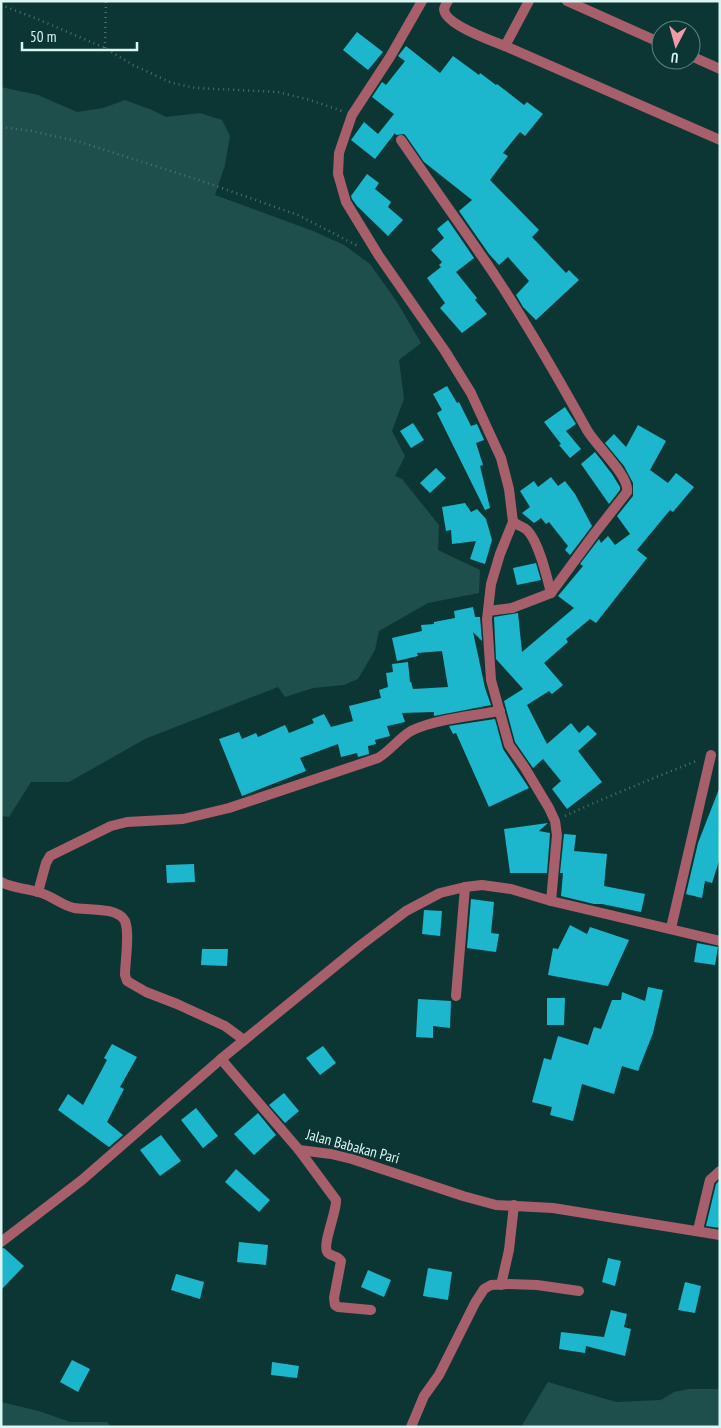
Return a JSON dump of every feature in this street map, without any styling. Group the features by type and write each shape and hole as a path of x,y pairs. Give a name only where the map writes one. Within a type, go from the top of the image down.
{"street":[{"path":"422,1 390,57 352,115 339,153 338,174 346,202 379,256 445,351 471,393 501,458 513,522 495,568 491,584 488,611 491,680 509,745 525,768 555,820 556,842 551,901"},
{"path":"448,1 444,8 446,15 454,23 720,140"},
{"path":"505,46 529,1"},
{"path":"567,1 651,39"},
{"path":"701,60 720,69"},
{"path":"401,140 492,271 593,440 622,475 628,487 627,492 551,593 512,608 488,611"},
{"path":"513,522 527,530 535,544 544,565 551,593"},
{"path":"38,892 46,863 50,856 111,826 127,822 184,819 229,808 378,758 410,732 420,727 500,711"},
{"path":"671,928 711,755"},
{"path":"1,882 13,888 38,892 73,908 110,911 120,916 125,921 127,935 125,975 127,981 146,992 225,1026 244,1040"},
{"path":"1,1242 82,1180 221,1059 406,911 440,893 482,885 512,889 551,901 720,941"},
{"path":"456,996 465,887"},
{"name":"Jalan Babakan Pari","path":"221,1059 300,1150 352,1158 463,1196 496,1205 553,1208 720,1235"},
{"path":"300,1150 336,1200 334,1215 326,1240 326,1249 329,1254 339,1257 341,1261 334,1298 335,1305 338,1307 371,1310"},
{"path":"698,1230 708,1184 720,1171"},
{"path":"501,1285 509,1250 514,1205"},
{"path":"411,1427 424,1396 444,1367 484,1289 501,1285 537,1286 579,1291"}],"path":[{"path":"105,48 106,1"},
{"path":"1,5 105,48 133,65 172,84 196,88 278,92 310,100 352,115"},
{"path":"1,127 32,131 80,142 199,180 298,215 379,256"},
{"path":"555,820 599,800 628,790 711,755"}],"shaded area":[{"path":"1,87 38,95 77,112 103,108 125,100 166,117 200,113 222,120 230,136 225,165 215,195 313,231 344,245 370,264 397,302 421,343 399,360 404,399 392,431 405,456 395,476 402,479 439,525 438,550 480,570 479,593 428,603 379,631 375,650 358,679 344,685 313,688 285,697 278,687 145,739 69,782 31,782 9,817 1,816"},
{"path":"548,1382 616,1402 661,1400 674,1392 689,1389 720,1389 720,1427 521,1427"},
{"path":"1,1402 39,1411 70,1422 107,1422 112,1427 1,1427"}],"building":[{"path":"357,32 383,52 368,70 343,50"},
{"path":"406,46 440,73 453,56 479,75 480,73 497,84 524,105 527,102 543,114 525,136 520,132 503,153 508,156 490,180 539,230 532,237 566,273 569,270 579,280 536,320 523,307 516,295 529,281 508,257 499,265 459,211 472,200 424,162 404,134 396,135 395,133 375,159 351,140 364,122 378,134 394,114 372,97 382,82 386,85 405,61 398,56"},
{"path":"367,174 379,183 375,189 391,202 388,207 403,220 388,236 352,199 351,196"},
{"path":"448,220 474,258 456,272 487,314 462,333 440,308 445,303 427,278 441,267 439,265 442,262 431,250 444,238 437,229"},
{"path":"447,386 457,403 459,402 471,426 477,424 484,440 476,443 483,465 480,466 490,508 485,510 437,413 442,410 433,394"},
{"path":"565,407 576,424 566,431 581,449 570,458 544,422"},
{"path":"413,423 424,440 411,448 400,431"},
{"path":"638,425 666,441 650,470 668,483 676,473 694,487 673,512 670,510 637,550 647,558 596,623 590,619 566,639 568,642 544,663 563,685 552,694 549,691 527,705 547,744 571,723 579,733 588,725 597,734 578,751 602,782 567,809 552,789 561,781 543,759 533,768 515,742 504,701 523,689 496,659 494,617 518,613 522,652 574,608 558,596 583,566 580,564 599,539 601,543 608,536 615,545 630,534 617,516 633,496 633,483 624,466 605,443 614,434 626,447"},
{"path":"595,452 620,487 620,490 609,504 581,464"},
{"path":"436,468 446,478 430,493 420,483"},
{"path":"551,477 558,486 565,481 575,494 592,526 570,555 565,550 568,546 549,522 546,524 541,518 534,523 522,513 530,507 520,491 534,481 538,487"},
{"path":"465,503 471,512 477,509 486,519 492,540 485,564 470,559 476,541 452,544 451,530 446,531 442,507"},
{"path":"536,563 541,580 517,585 513,568"},
{"path":"473,607 475,617 480,617 482,641 473,632 485,688 491,705 434,716 434,712 402,713 405,722 387,726 390,736 375,740 376,744 368,746 369,754 358,757 357,753 341,757 338,744 300,758 306,771 242,796 219,739 239,732 242,739 256,733 258,737 285,725 289,733 314,723 312,719 324,714 331,727 353,721 349,706 381,698 379,690 388,687 386,673 393,672 392,664 408,662 410,682 413,689 448,687 442,651 417,653 418,656 397,661 392,638 422,631 421,625 434,624 434,622 455,618 454,611"},
{"path":"495,719 503,749 529,788 489,807 456,733 453,734 449,726"},
{"path":"719,789 720,858 712,883 705,881 702,898 686,894 698,843"},
{"path":"548,823 539,831 550,833 547,873 510,873 504,829"},
{"path":"564,834 576,835 574,851 607,854 604,886 645,894 641,912 561,896 563,873 560,873"},
{"path":"194,864 195,882 167,883 166,865"},
{"path":"471,899 494,902 491,933 499,934 496,952 467,948"},
{"path":"424,910 442,911 440,936 422,934"},
{"path":"570,925 587,934 590,927 629,940 608,986 548,975 553,948 558,949"},
{"path":"697,943 718,947 715,965 694,962"},
{"path":"202,949 228,949 227,966 201,965"},
{"path":"648,987 663,990 653,1033 638,1071 622,1066 614,1094 582,1084 573,1121 550,1115 552,1107 532,1102 544,1058 551,1060 558,1036 588,1045 594,1027 601,1029 612,1000 621,1000 622,992 645,1001"},
{"path":"547,998 565,998 564,1025 547,1025"},
{"path":"418,999 451,1001 450,1028 433,1026 433,1038 416,1037"},
{"path":"112,1044 137,1057 120,1087 124,1089 107,1122 123,1135 109,1147 58,1110 68,1094 83,1105 107,1060 104,1058"},
{"path":"323,1046 336,1063 320,1075 306,1058"},
{"path":"284,1093 299,1111 285,1123 269,1105"},
{"path":"196,1108 218,1136 203,1148 181,1120"},
{"path":"258,1113 276,1135 254,1155 234,1134"},
{"path":"161,1135 181,1161 160,1176 140,1150"},
{"path":"236,1169 270,1200 259,1212 225,1182"},
{"path":"719,1181 720,1228 706,1226 716,1184"},
{"path":"239,1242 268,1245 266,1265 237,1262"},
{"path":"4,1248 24,1266 1,1290 1,1249"},
{"path":"608,1258 621,1261 615,1286 602,1282"},
{"path":"428,1268 452,1272 448,1300 423,1296"},
{"path":"368,1270 391,1280 384,1297 361,1287"},
{"path":"176,1274 204,1282 200,1299 171,1290"},
{"path":"685,1282 701,1286 695,1313 678,1310"},
{"path":"611,1310 627,1314 624,1327 631,1329 625,1356 586,1346 585,1353 559,1349 561,1332 604,1337"},
{"path":"72,1360 90,1369 78,1392 60,1382"},
{"path":"272,1362 299,1366 297,1378 271,1375"}]}
